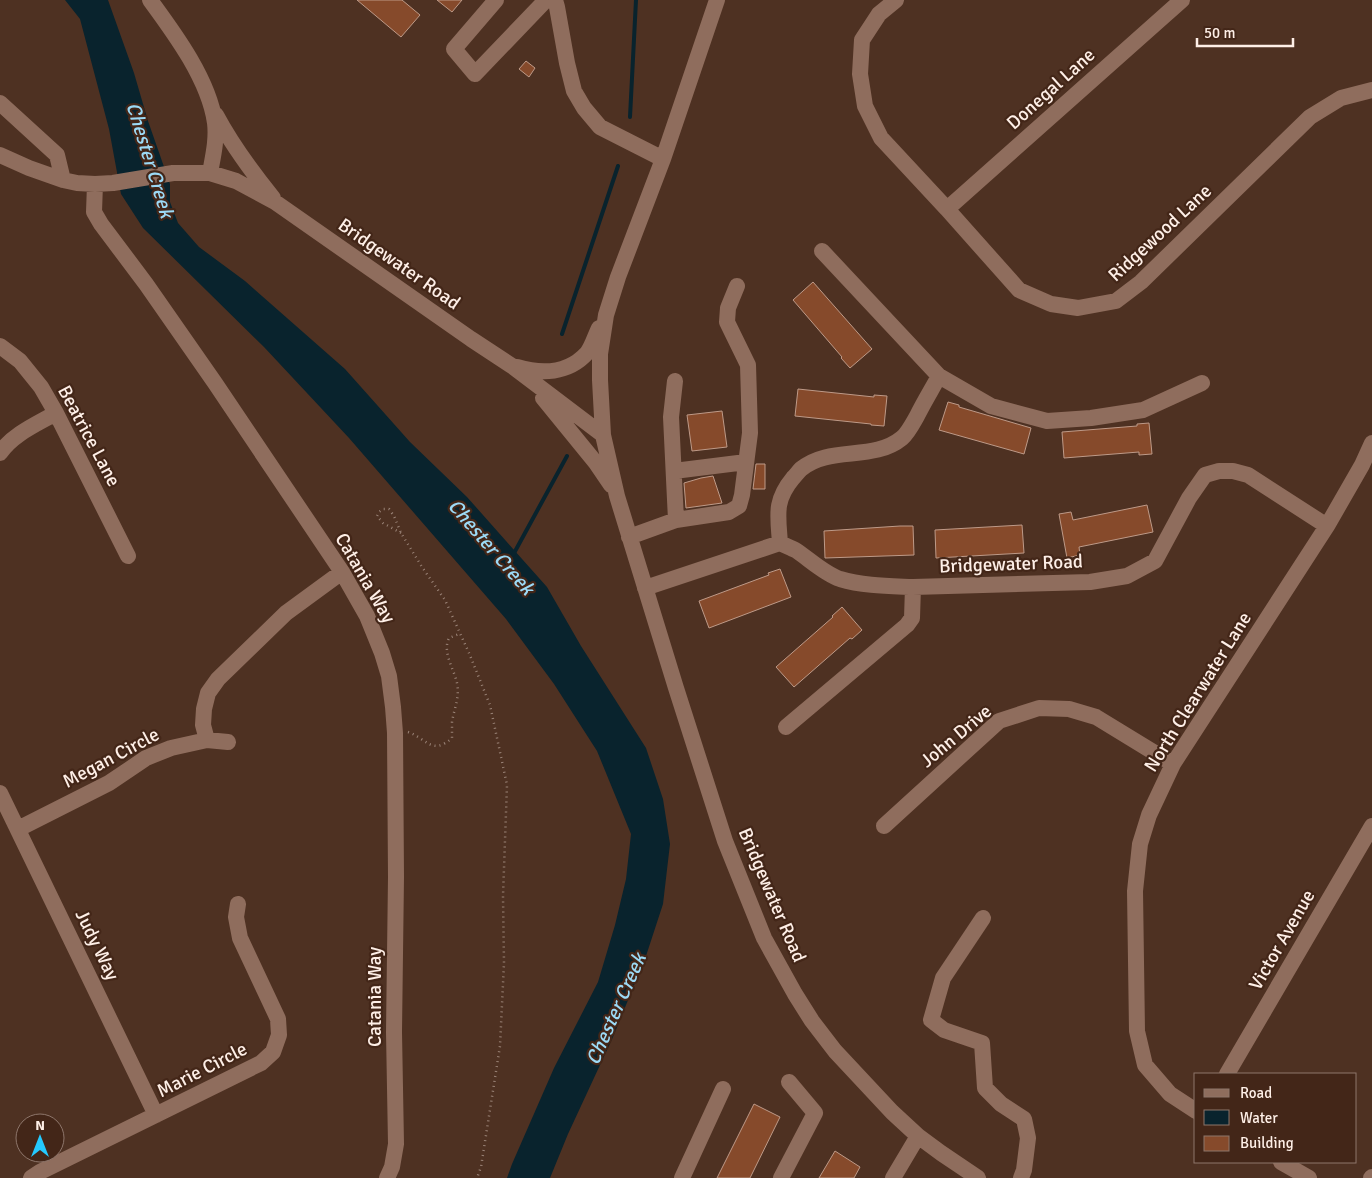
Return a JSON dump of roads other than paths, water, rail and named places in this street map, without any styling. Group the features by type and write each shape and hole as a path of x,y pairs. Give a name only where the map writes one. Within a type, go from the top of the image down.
{"street":[{"path":"150,0 180,40 229,137 247,165 276,202"},
{"path":"496,0 454,49 475,74 546,0"},
{"path":"554,0 574,91 584,108 600,127 663,159"},
{"path":"603,435 600,354 606,315 618,277 663,159 717,0"},
{"name":"Ridgewood Lane","path":"896,0 879,14 862,40 860,74 865,106 881,138 1019,290 1051,304 1078,308 1116,301 1141,282 1310,117 1341,98 1372,90"},
{"name":"Donegal Lane","path":"947,209 1182,0"},
{"path":"0,103 57,155 63,180"},
{"path":"210,173 215,140 215,123 211,103"},
{"name":"Bridgewater Road","path":"0,155 63,180 95,184 113,183 173,173 210,173 236,181 276,202 512,366 603,435 617,496 629,537 725,841 764,938 795,994 812,1021 835,1051 892,1112 918,1136 978,1178"},
{"name":"Catania Way","path":"95,184 94,212 101,224 189,345 342,572 367,616 389,676 394,727 396,1144 392,1167 387,1178"},
{"path":"822,251 940,376 991,406 1047,421 1091,418 1143,410 1202,383"},
{"path":"629,537 676,520 729,512 739,506 750,434 748,365 727,322 728,308 737,286"},
{"path":"512,366 531,371 554,371 575,362 587,353 606,315"},
{"name":"Beatrice Lane","path":"0,346 20,361 41,387 128,556"},
{"path":"512,366 539,393 567,426 596,463 617,496"},
{"path":"645,588 780,542 778,504 783,492 801,469 831,456 878,450 890,446 904,437 940,376"},
{"path":"675,381 671,417 676,520"},
{"path":"0,453 4,446 22,432 56,413"},
{"name":"North Clearwater Lane","path":"1194,1110 1170,1094 1145,1064 1137,1031 1135,890 1140,844 1149,815 1173,764 1327,526 1362,465 1372,443"},
{"path":"674,471 746,462"},
{"name":"Bridgewater Road","path":"780,542 838,578 859,583 913,587 1090,582 1127,576 1155,561 1189,498 1204,475 1219,471 1233,471 1248,475 1327,526"},
{"path":"206,740 203,726 204,709 208,693 218,679 286,613 342,572"},
{"path":"786,727 907,625 912,618 913,587"},
{"name":"John Drive","path":"884,826 998,721 1039,708 1069,710 1096,716 1173,764"},
{"name":"Megan Circle","path":"18,828 109,783 146,758 171,748 206,740 228,742"},
{"name":"Judy Way","path":"0,793 156,1115"},
{"name":"Victor Avenue","path":"1228,1073 1372,826"},
{"name":"Marie Circle","path":"31,1178 261,1063 273,1052 279,1035 278,1019 240,938 236,917 238,904"},
{"path":"983,918 943,978 931,1020 944,1030 982,1043 985,1088 1001,1104 1024,1119 1028,1138 1024,1170 1021,1178"},
{"path":"781,1178 815,1113 789,1082"},
{"path":"682,1178 723,1090"},
{"path":"893,1178 918,1136"},
{"path":"1283,1163 1309,1178"}],"water":[{"name":"Chester Creek","path":"65,0 108,0 170,184 170,202 178,223 199,247 245,281 345,369 410,442 467,497 547,587 581,646 646,748 663,799 670,844 663,904 646,956 613,1037 568,1134 550,1178 507,1178 554,1068 598,982 626,879 631,834 597,751 554,684 506,619 349,438 264,347 143,228 121,194 109,129 80,19"}],"waterway":[{"path":"630,117 636,0"},
{"path":"562,334 618,166"},
{"name":"Chester Creek","path":"513,555 567,456"}]}
